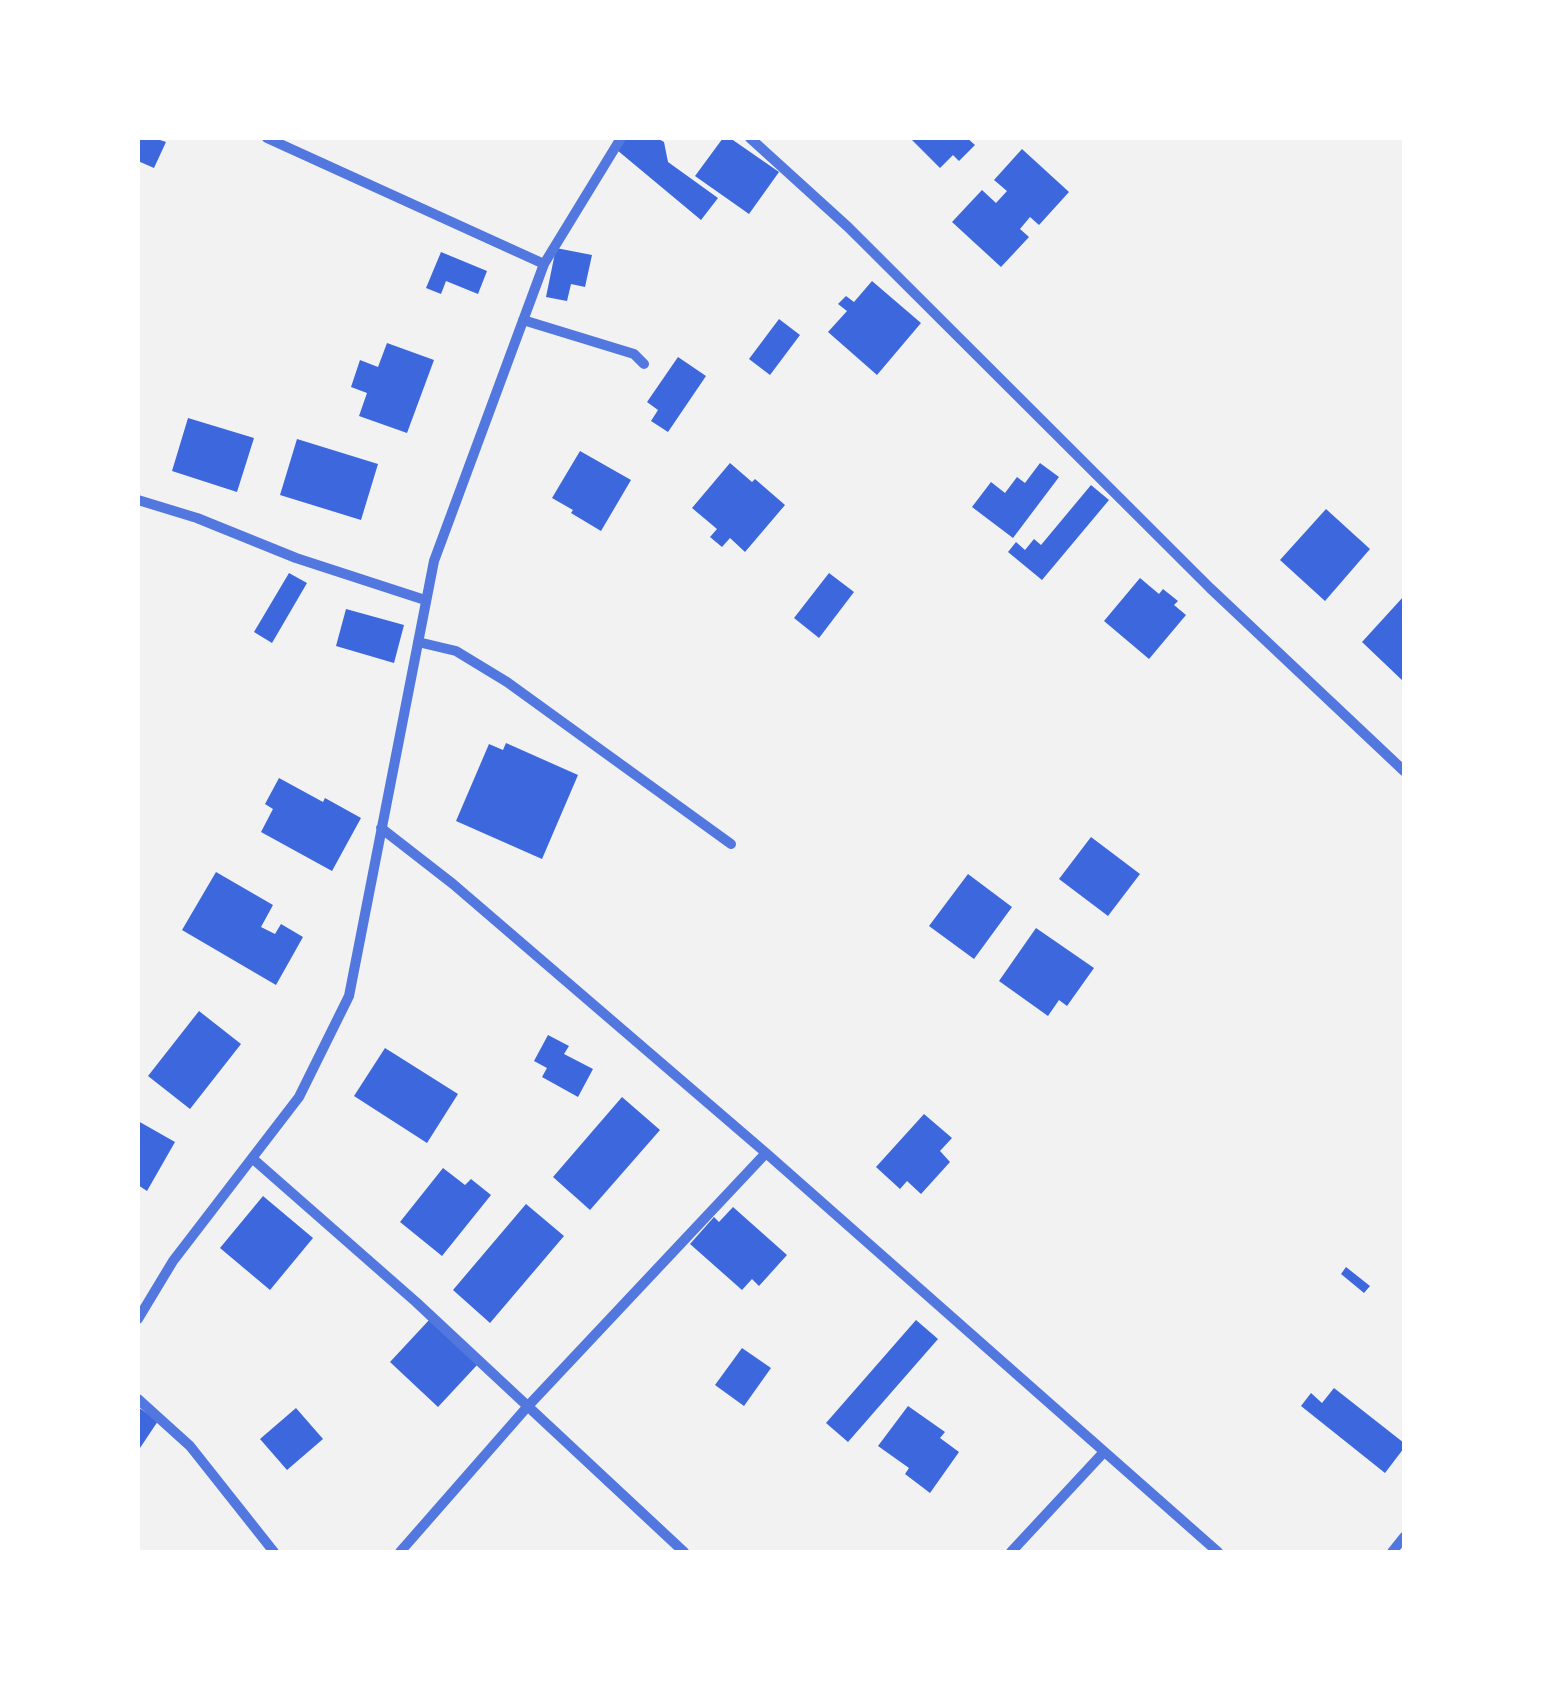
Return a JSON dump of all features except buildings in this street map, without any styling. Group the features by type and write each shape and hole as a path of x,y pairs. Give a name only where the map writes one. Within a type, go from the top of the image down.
{"street":[{"path":"267,138 544,264"},
{"path":"138,1319 141,1305 298,1097 349,996 434,561 544,264 621,138"},
{"path":"750,138 882,261 1210,588 1404,772"},
{"path":"523,320 634,354 644,364"},
{"path":"138,500 425,600"},
{"path":"418,642 456,651 507,682 730,844"},
{"path":"381,828 453,884 766,1153 1218,1552"},
{"path":"400,1552 528,1406 766,1153"},
{"path":"252,1158 416,1302 684,1552"},
{"path":"138,1399 190,1446 274,1552"},
{"path":"1011,1552 1104,1452"},
{"path":"1392,1552 1404,1537"}]}
